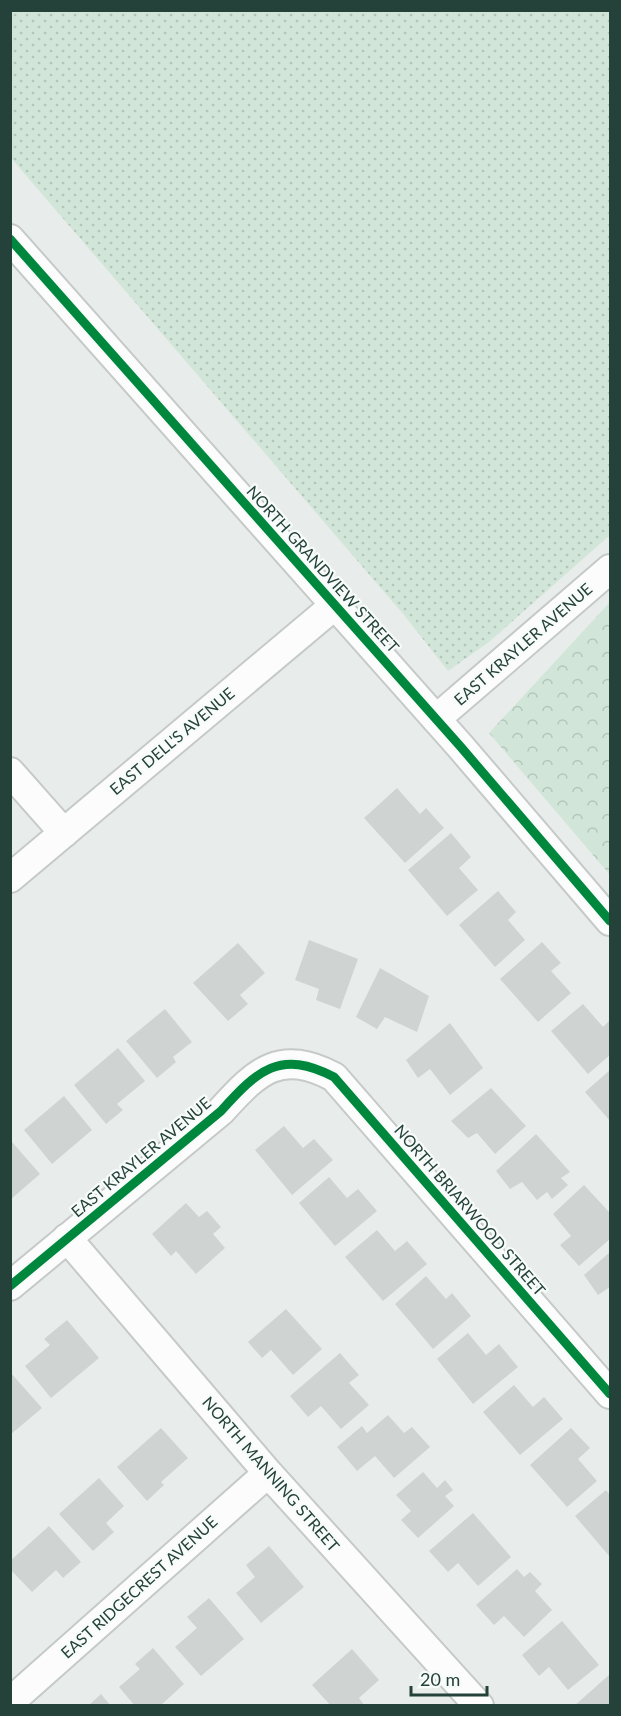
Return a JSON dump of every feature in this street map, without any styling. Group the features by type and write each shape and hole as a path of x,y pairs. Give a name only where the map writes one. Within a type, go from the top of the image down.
{"street":[{"name":"NORTH GRANDVIEW STREET","path":"10,239 436,719 610,921"},
{"name":"EAST KRAYLER AVENUE","path":"436,719 610,569"},
{"name":"EAST DELL'S AVENUE","path":"10,878 334,605"},
{"path":"10,772 64,833"},
{"name":"EAST KRAYLER AVENUE","path":"10,1286 221,1111 246,1082 267,1068 295,1064"},
{"name":"NORTH BRIARWOOD STREET","path":"295,1064 311,1065 334,1077 610,1394"},
{"name":"NORTH MANNING STREET","path":"67,1238 468,1702"},
{"name":"EAST RIDGECREST AVENUE","path":"10,1702 268,1473"}],"green space":[{"path":"10,11 610,11 610,535 489,642 448,671 404,615 11,158"},
{"path":"610,602 610,875 489,733"}],"building":[{"path":"397,788 420,814 426,808 444,828 405,863 364,818"},
{"path":"451,833 471,857 459,868 478,890 447,916 408,870"},
{"path":"498,891 516,912 508,920 525,940 495,967 459,925"},
{"path":"309,940 358,959 340,1009 316,1000 319,989 295,980"},
{"path":"542,942 561,963 551,971 571,993 538,1022 500,979"},
{"path":"238,943 265,973 240,995 248,1004 228,1021 193,983"},
{"path":"380,968 429,996 417,1032 385,1017 377,1029 356,1017"},
{"path":"583,1004 603,1027 610,1020 610,1055 588,1074 551,1031"},
{"path":"165,1009 192,1042 173,1057 176,1062 157,1078 126,1041"},
{"path":"450,1023 483,1068 450,1095 430,1069 418,1078 406,1060"},
{"path":"118,1048 145,1081 117,1104 123,1110 106,1124 74,1085"},
{"path":"610,1070 610,1121 585,1092"},
{"path":"491,1088 526,1126 495,1154 477,1133 468,1138 451,1121"},
{"path":"64,1096 92,1130 52,1164 24,1130"},
{"path":"284,1126 303,1148 314,1139 333,1160 292,1195 255,1150"},
{"path":"536,1134 570,1172 561,1178 568,1185 552,1199 547,1192 537,1200 522,1182 510,1189 496,1171"},
{"path":"12,1142 40,1174 10,1200 10,1143"},
{"path":"329,1177 347,1198 358,1189 377,1211 335,1246 299,1203"},
{"path":"584,1185 610,1213 610,1239 579,1266 560,1245 571,1236 553,1214"},
{"path":"186,1203 199,1217 207,1211 221,1227 213,1234 225,1248 196,1274 176,1251 171,1256 152,1234"},
{"path":"377,1230 395,1251 407,1241 427,1264 383,1301 345,1257"},
{"path":"610,1252 610,1287 598,1295 584,1275"},
{"path":"426,1276 446,1299 452,1293 471,1316 433,1349 395,1304"},
{"path":"286,1309 322,1349 293,1375 271,1350 262,1358 248,1342"},
{"path":"67,1320 99,1358 51,1398 25,1366 50,1345 44,1339"},
{"path":"468,1333 486,1355 499,1344 518,1367 473,1404 437,1359"},
{"path":"340,1353 359,1375 349,1383 369,1405 341,1429 321,1406 308,1417 290,1396"},
{"path":"10,1372 42,1408 10,1435"},
{"path":"514,1385 533,1407 544,1397 563,1419 520,1455 483,1412"},
{"path":"388,1415 404,1433 412,1427 430,1447 394,1478 375,1456 357,1471 337,1447 362,1426 367,1433"},
{"path":"161,1428 188,1458 161,1482 164,1485 147,1501 117,1467"},
{"path":"571,1428 590,1448 578,1459 597,1481 567,1507 530,1465"},
{"path":"423,1472 437,1488 445,1480 453,1490 445,1496 454,1506 418,1538 401,1520 411,1511 396,1495"},
{"path":"99,1478 124,1506 106,1523 114,1532 93,1551 59,1514"},
{"path":"606,1490 610,1495 610,1557 575,1516"},
{"path":"473,1513 511,1557 478,1586 458,1563 448,1572 429,1551"},
{"path":"49,1526 81,1562 63,1578 56,1570 32,1592 10,1569 10,1561"},
{"path":"269,1546 304,1587 261,1623 236,1593 255,1577 246,1565"},
{"path":"517,1569 524,1577 530,1572 542,1584 535,1591 552,1610 524,1637 504,1616 494,1625 476,1605"},
{"path":"209,1598 244,1639 201,1676 175,1647 197,1628 187,1617"},
{"path":"562,1621 599,1665 568,1690 549,1667 539,1676 522,1655"},
{"path":"153,1648 184,1684 160,1706 135,1706 119,1687 140,1669 135,1664"},
{"path":"352,1649 379,1680 359,1698 365,1706 331,1706 312,1685"},
{"path":"609,1675 610,1706 574,1706"},
{"path":"101,1694 111,1706 88,1706"}],"cycle path":[{"path":"10,239 460,746 610,921"},
{"path":"10,1286 221,1111 247,1084 271,1068 299,1065 334,1077 610,1394"}]}
